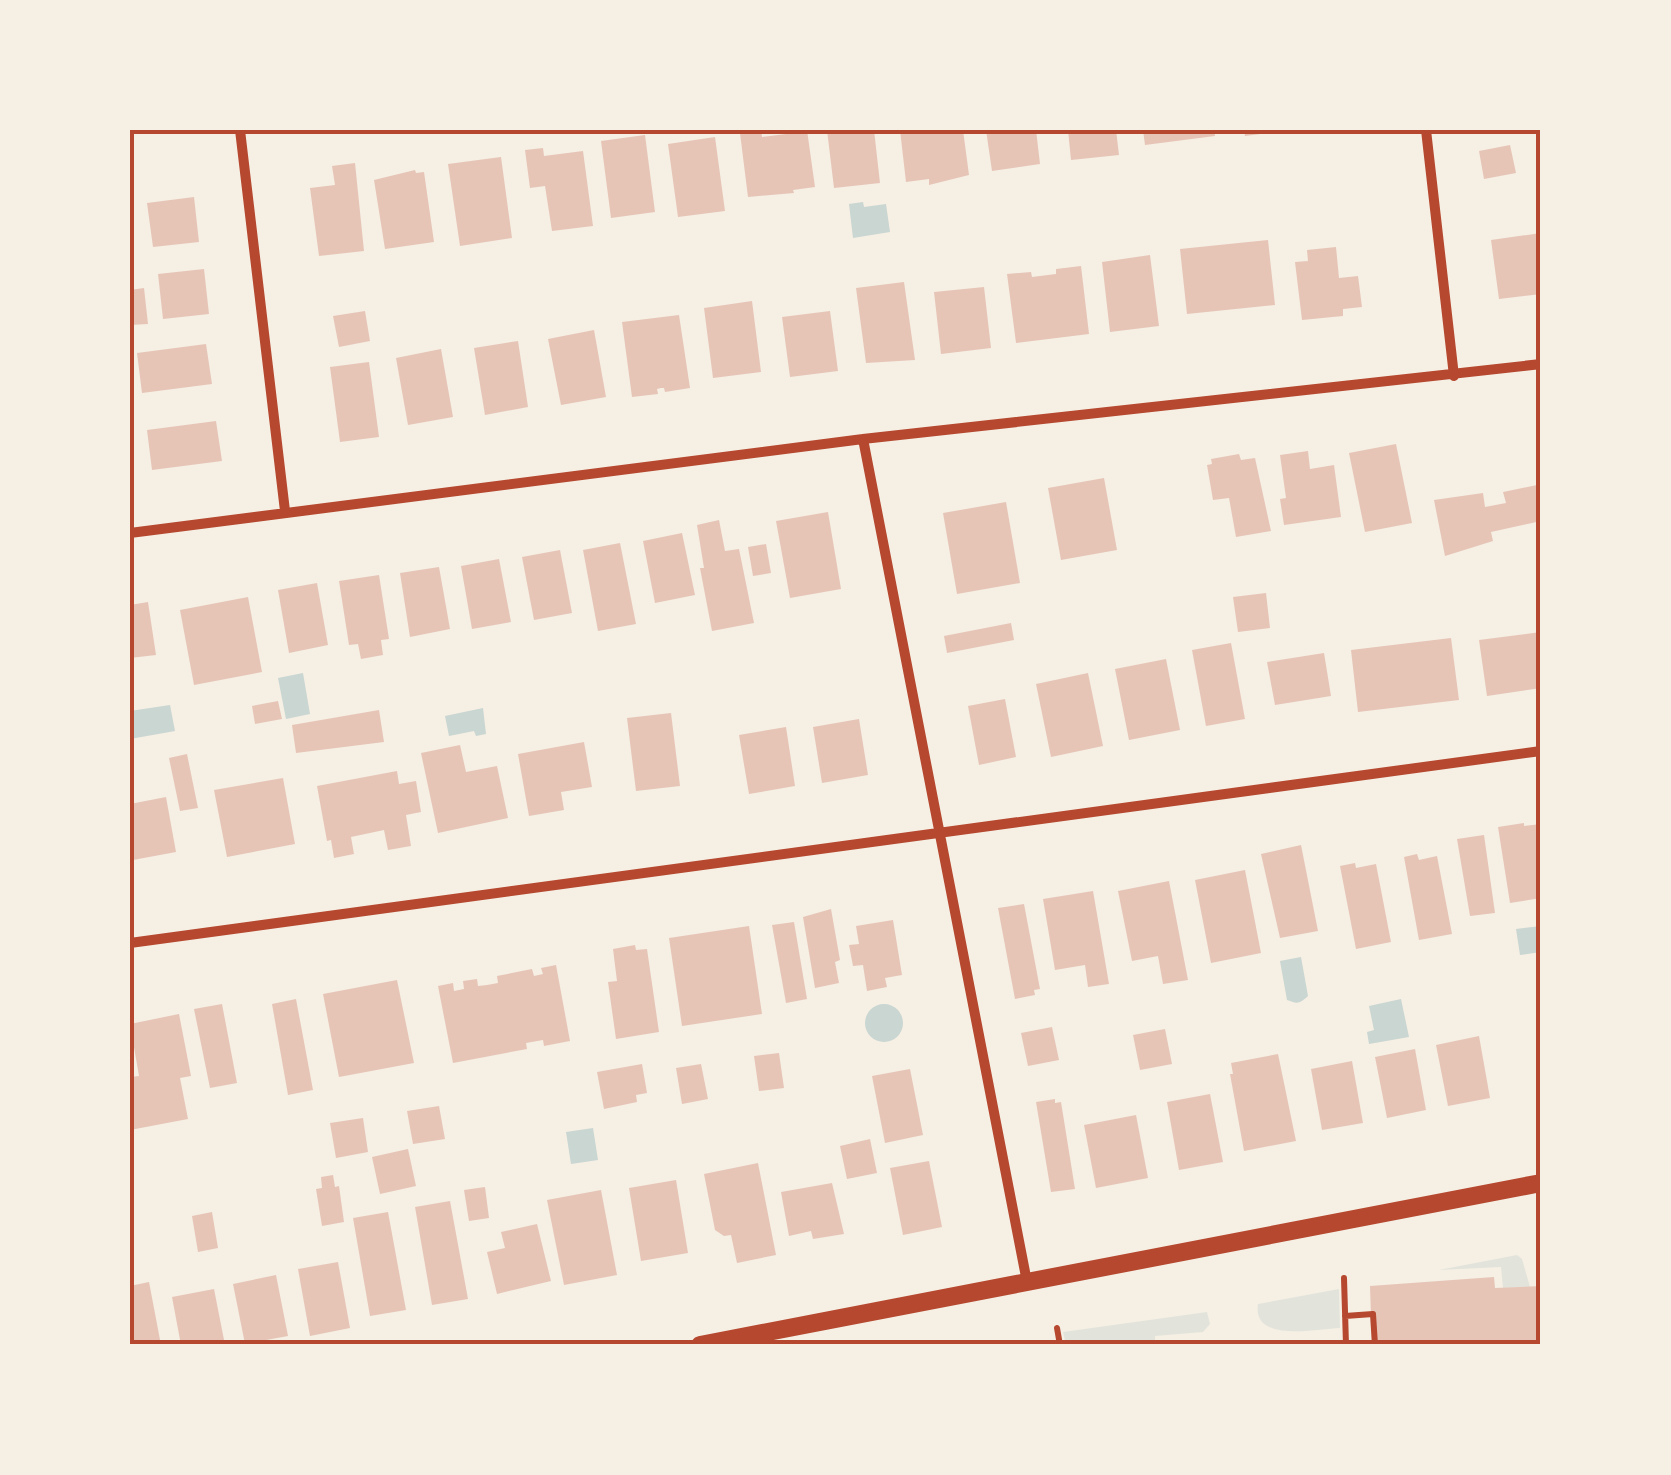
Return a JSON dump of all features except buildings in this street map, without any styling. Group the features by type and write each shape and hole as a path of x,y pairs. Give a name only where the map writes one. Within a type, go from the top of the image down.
{"street":[{"path":"240,130 285,512"},
{"path":"1426,130 1454,376"},
{"path":"130,533 863,439 1541,364"},
{"path":"863,439 1028,1282"},
{"path":"130,943 1541,752"},
{"path":"700,1345 1541,1183"}],"path":[{"path":"1344,1278 1346,1345"},
{"path":"1345,1316 1374,1314 1375,1341 1366,1345"},
{"path":"1057,1328 1060,1345"}],"shaded area":[{"path":"863,202 864,207 886,204 890,232 853,238 849,204"},
{"path":"303,673 310,714 286,719 278,678"},
{"path":"170,705 175,731 130,739 130,711"},
{"path":"483,708 486,734 476,736 474,731 449,736 445,716"},
{"path":"1541,926 1541,952 1520,955 1516,929"},
{"path":"1301,957 1308,996 1296,1003 1287,1000 1280,961"},
{"path":"1401,999 1409,1037 1369,1044 1367,1032 1374,1030 1369,1006"},
{"path":"884,1004 898,1009 903,1023 898,1037 884,1042 870,1037 865,1023 870,1009"},
{"path":"593,1128 598,1160 571,1164 566,1132"},
{"path":"1517,1255 1522,1259 1530,1287 1503,1288 1501,1267 1439,1270"},
{"path":"1339,1289 1340,1328 1288,1331 1265,1324 1259,1316 1258,1304"},
{"path":"1207,1312 1210,1324 1203,1332 1155,1336 1155,1345 1066,1345 1063,1332"}]}
